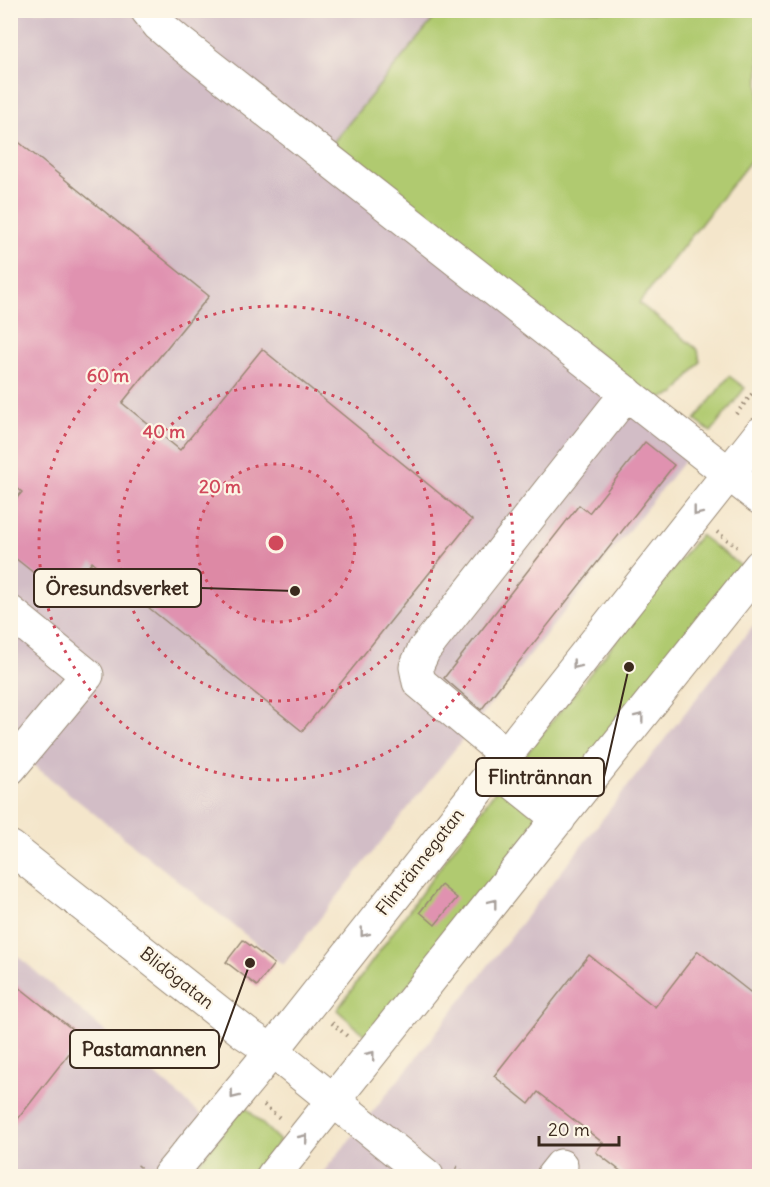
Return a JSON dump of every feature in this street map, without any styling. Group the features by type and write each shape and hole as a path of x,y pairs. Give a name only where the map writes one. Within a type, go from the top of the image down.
{"street":[{"path":"147,10 159,25 178,42 759,498"},
{"path":"559,819 419,682 416,667 424,650 627,393"},
{"name":"Flintrännegatan","path":"169,1176 272,1051 759,434"},
{"path":"273,1176 759,566"},
{"path":"10,612 87,675 10,768"},
{"name":"Blidögatan","path":"10,847 272,1051 427,1176"}],"path":[{"path":"749,398 754,402"},
{"path":"308,1004 371,1055"}],"shaded area":[{"path":"10,11 440,11 331,145 704,436 283,965 11,747"},
{"path":"759,618 759,1176 320,1176 413,1062"},
{"path":"10,950 27,964 272,1176 11,1176"}],"green space":[{"path":"440,11 759,11 759,150 639,303 698,350 700,362 675,394 656,399 331,145"},
{"path":"729,376 745,388 711,432 695,420"},
{"path":"700,535 741,566 558,801 515,768"},
{"path":"498,787 541,819 367,1037 337,1010"},
{"path":"244,1106 280,1141 252,1176 188,1176"}],"building":[{"path":"10,135 209,296 122,403 180,450 262,349 472,520 302,731 92,562 64,597 10,554 10,506 22,492 10,482"},
{"path":"645,442 674,465 481,710 444,678 579,505 589,513"},
{"path":"441,885 457,898 435,925 420,912"},
{"path":"243,940 274,964 257,986 226,962"},
{"path":"698,951 759,999 759,1176 627,1176 596,1152 603,1143 538,1092 529,1104 494,1076 589,955 655,1007"},
{"path":"10,980 82,1037 10,1129"}],"place":[{"name":"Öresundsverket","path":"295,591"},
{"name":"Flintrännan","path":"629,667"},
{"name":"Pastamannen","path":"250,963"}]}
